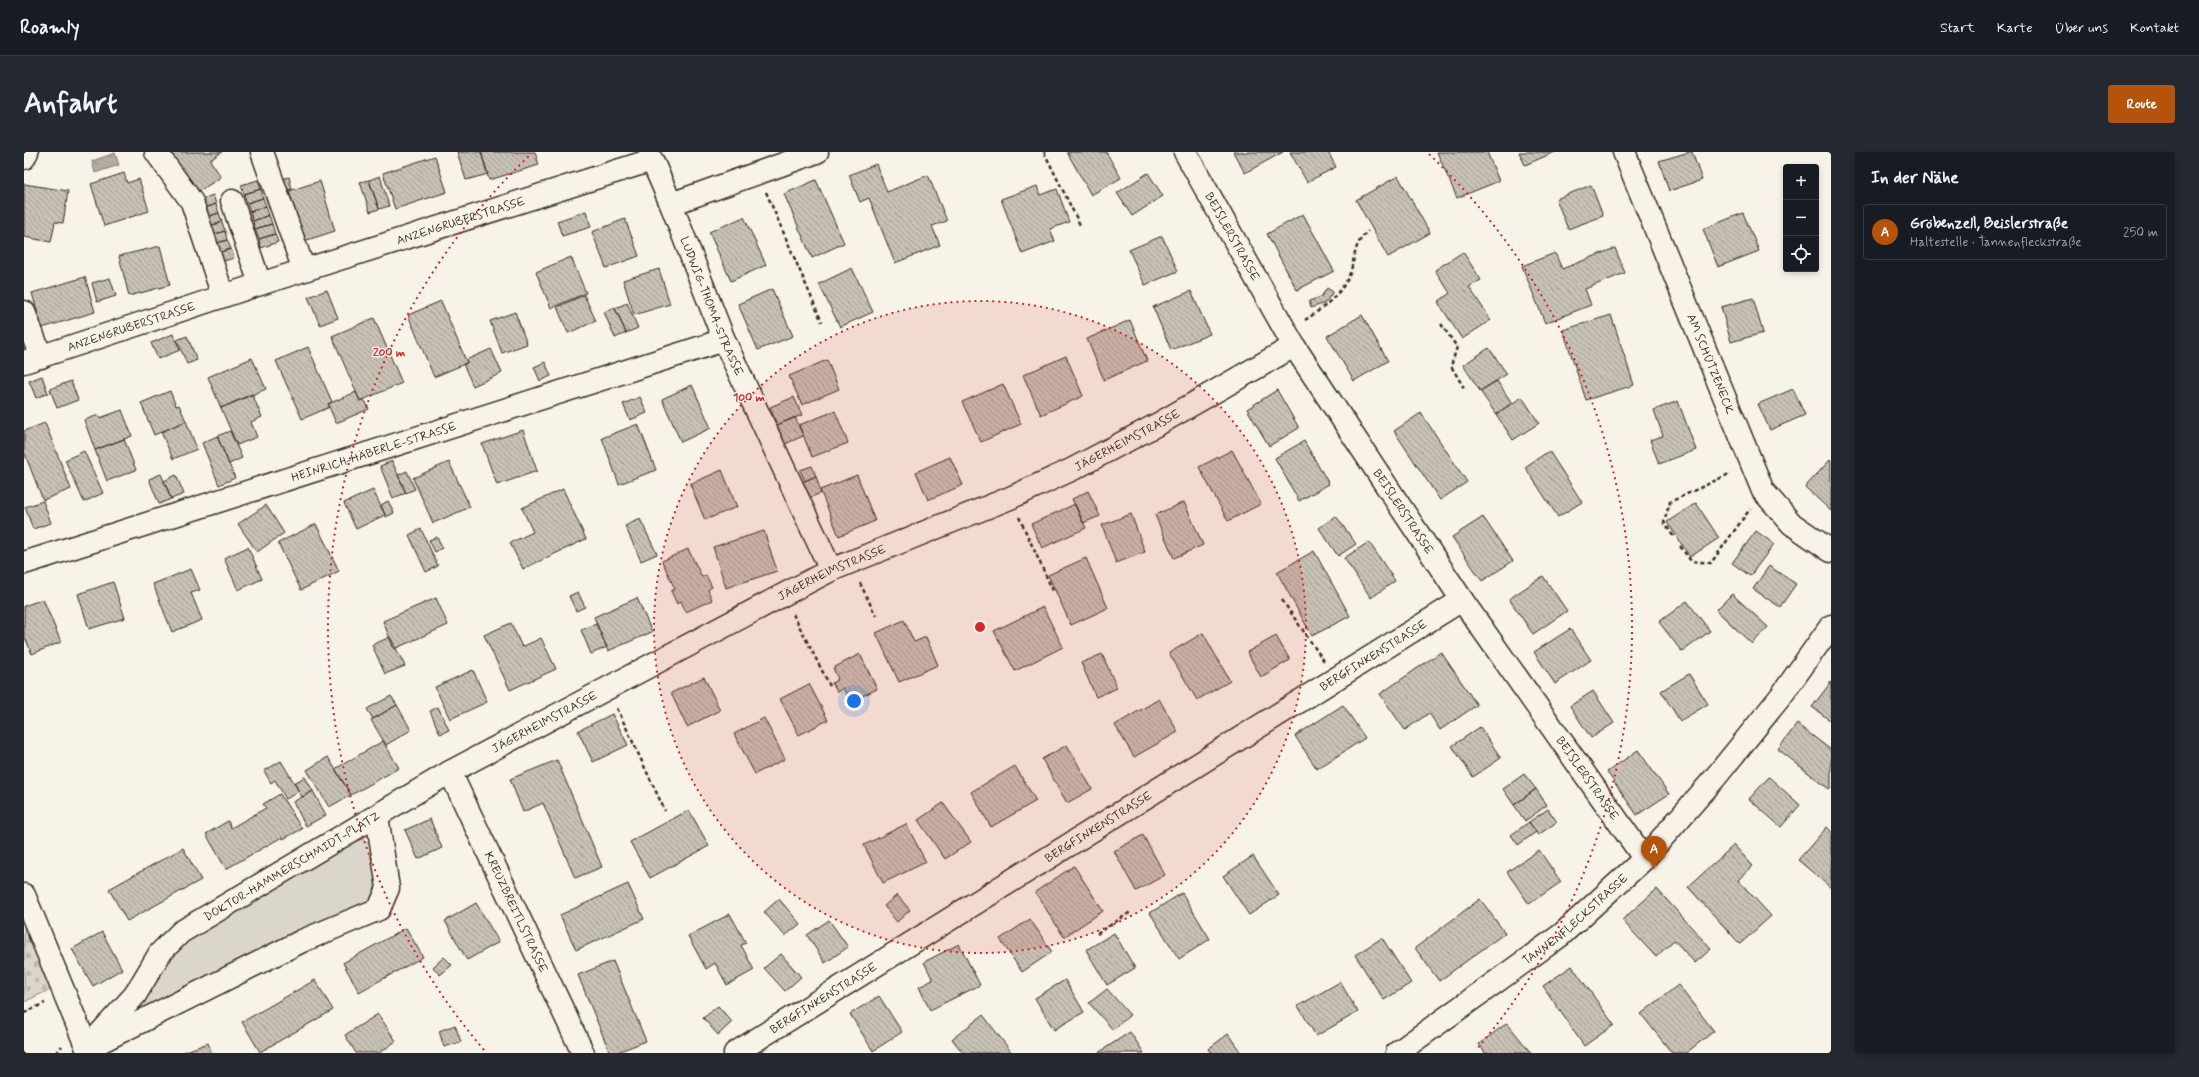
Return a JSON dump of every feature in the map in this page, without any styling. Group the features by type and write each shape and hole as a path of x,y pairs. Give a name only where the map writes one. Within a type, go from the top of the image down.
{"street":[{"path":"24,158 26,152"},
{"path":"156,152 192,202 223,296"},
{"path":"262,152 304,270"},
{"path":"671,204 817,152"},
{"name":"BEISLERSTRASSE","path":"1185,152 1294,346 1462,600 1644,858"},
{"name":"AM SCHÜTZENECK","path":"1624,152 1753,463 1763,491 1792,524 1831,551"},
{"name":"ANZENGRUBERSTRASSE","path":"24,312 32,359 649,156 671,204"},
{"path":"232,201 260,284"},
{"name":"LUDWIG-THOMA-STRASSE","path":"671,204 724,340 840,566"},
{"name":"HEINRICH-HÄBERLE-STRASSE","path":"24,564 724,340"},
{"name":"JÄGERHEIMSTRASSE","path":"377,816 450,772 783,595 840,566 1010,498 1073,469 1160,423 1294,346"},
{"name":"BERGFINKENSTRASSE","path":"735,1053 1462,600"},
{"name":"TANNENFLECKSTRASSE","path":"1397,1053 1561,935 1644,858 1714,779 1780,696 1831,626"},
{"name":"KREUZBREITLSTRASSE","path":"450,772 584,1053"},
{"name":"DOKTOR-HAMMERSCHMIDT-PLATZ","path":"377,816 388,888 379,909 302,941 84,1052 134,995 160,953 181,932 377,816"},
{"path":"24,895 84,1052"}],"path":[{"path":"1044,152 1081,227"},
{"path":"758,174 822,322"},
{"path":"1304,321 1328,306 1349,275 1358,240 1368,231"},
{"path":"1441,324 1457,347 1450,366 1464,388"},
{"path":"1673,536 1664,522 1670,502 1753,463"},
{"path":"1680,546 1691,561 1711,563 1763,491"},
{"path":"1010,498 1054,591"},
{"path":"840,566 876,616"},
{"path":"783,595 831,688"},
{"path":"1282,600 1336,678"},
{"path":"607,688 665,811"},
{"path":"1097,934 1132,911"}],"green space":[{"path":"359,837 373,847 382,887 369,909 98,1040 135,1007 185,942"},
{"path":"24,925 51,989 24,1002"}],"water":[{"path":"115,153 119,165 95,173 92,161"}],"building":[{"path":"167,152 222,152 210,160 221,177 195,194"},
{"path":"457,152 481,152 488,174 466,180"},
{"path":"481,152 535,152 539,165 489,180"},
{"path":"1067,152 1106,152 1121,178 1091,195"},
{"path":"1233,152 1283,152 1245,173"},
{"path":"1290,152 1328,152 1336,167 1307,182"},
{"path":"1437,152 1487,152 1499,181 1457,198"},
{"path":"1519,152 1555,152 1525,165"},
{"path":"1692,152 1702,180 1669,191 1659,161"},
{"path":"435,156 447,192 395,209 383,173"},
{"path":"876,164 887,192 928,175 947,221 932,226 940,245 895,263 869,198 860,202 849,175"},
{"path":"124,173 127,183 139,179 149,211 104,226 91,184"},
{"path":"1148,173 1163,196 1132,216 1117,193"},
{"path":"380,176 389,206 379,209 369,180"},
{"path":"1398,176 1430,233 1388,257 1356,200"},
{"path":"289,177 292,189 279,193 275,181"},
{"path":"258,180 261,189 244,194 241,185"},
{"path":"369,180 379,209 370,212 360,182"},
{"path":"816,180 844,243 812,258 784,194"},
{"path":"320,181 335,231 304,241 289,191"},
{"path":"24,184 68,191 63,223 55,222 51,242 24,237"},
{"path":"1591,185 1603,216 1568,229 1556,199"},
{"path":"1037,186 1040,195 1057,189 1069,222 1050,229 1055,241 1022,254 1001,199"},
{"path":"261,189 263,198 247,203 244,194"},
{"path":"213,195 216,204 200,210 197,201"},
{"path":"263,198 266,206 250,212 247,203"},
{"path":"216,204 219,213 203,218 200,210"},
{"path":"266,206 269,215 253,221 250,212"},
{"path":"586,211 591,227 562,236 557,221"},
{"path":"219,213 222,222 206,227 203,218"},
{"path":"1743,213 1759,251 1718,267 1703,229"},
{"path":"1303,214 1334,271 1297,290 1267,234"},
{"path":"269,215 272,224 255,229 253,221"},
{"path":"744,217 766,265 731,281 709,232"},
{"path":"625,219 639,256 606,268 592,232"},
{"path":"222,222 225,231 208,236 206,227"},
{"path":"272,224 275,234 259,239 255,229"},
{"path":"225,231 227,240 211,245 208,236"},
{"path":"275,234 278,242 261,248 259,239"},
{"path":"1162,236 1178,271 1145,285 1129,250"},
{"path":"227,240 231,249 214,254 211,245"},
{"path":"160,246 170,285 129,296 119,256"},
{"path":"1615,248 1625,273 1585,289 1591,305 1545,323 1522,266 1555,253 1562,269"},
{"path":"231,249 234,258 217,263 214,254"},
{"path":"1463,252 1481,280 1469,287 1491,320 1462,339 1438,302 1450,293 1435,270"},
{"path":"571,257 586,293 551,308 536,272"},
{"path":"852,268 873,312 840,327 819,284"},
{"path":"659,269 670,304 634,315 623,280"},
{"path":"85,277 95,312 42,328 32,293"},
{"path":"110,278 116,296 97,302 92,283"},
{"path":"1327,288 1333,292 1325,303 1311,308 1309,301 1321,297"},
{"path":"772,289 793,336 758,350 738,304"},
{"path":"327,290 338,318 320,325 308,297"},
{"path":"1191,291 1210,334 1171,350 1153,307"},
{"path":"584,295 596,321 568,333 557,307"},
{"path":"1753,298 1763,333 1731,342 1721,307"},
{"path":"441,301 467,363 434,377 408,315"},
{"path":"627,303 638,328 626,333 615,308"},
{"path":"615,308 626,333 615,338 604,312"},
{"path":"515,312 527,344 502,353 490,321"},
{"path":"1362,315 1388,361 1354,381 1327,336"},
{"path":"1611,315 1634,385 1586,400 1563,330"},
{"path":"374,318 402,383 360,401 332,336"},
{"path":"1130,320 1147,361 1104,380 1087,339"},
{"path":"173,334 180,350 158,359 151,343"},
{"path":"187,336 197,360 187,364 177,340"},
{"path":"308,347 332,402 328,404 330,407 302,419 276,361"},
{"path":"1489,348 1507,374 1480,391 1463,365"},
{"path":"491,349 502,373 473,386 463,364 467,363 466,360"},
{"path":"1066,356 1083,396 1041,415 1023,375"},
{"path":"252,358 266,389 221,408 208,377"},
{"path":"827,360 839,389 802,405 789,376"},
{"path":"545,362 551,376 540,381 534,367"},
{"path":"42,376 48,393 36,398 29,381"},
{"path":"71,381 78,400 57,408 50,389"},
{"path":"1497,381 1512,403 1496,414 1480,391"},
{"path":"1003,384 1021,424 981,442 962,402"},
{"path":"692,385 711,428 681,442 662,399"},
{"path":"1793,389 1805,415 1770,430 1758,404"},
{"path":"1277,390 1299,428 1269,446 1247,409"},
{"path":"170,391 176,406 179,405 186,421 154,435 141,403"},
{"path":"356,392 360,401 364,399 369,409 336,423 328,404"},
{"path":"252,394 262,417 251,422 257,437 237,445 221,408"},
{"path":"640,397 647,413 630,420 623,404"},
{"path":"794,397 802,415 777,425 770,407"},
{"path":"1522,397 1539,423 1513,440 1496,414"},
{"path":"1678,401 1696,450 1659,464 1650,440 1663,436 1654,410"},
{"path":"122,410 132,436 95,450 84,420 99,415 100,418"},
{"path":"835,411 848,443 812,457 799,425"},
{"path":"1421,413 1467,482 1440,500 1394,431"},
{"path":"795,417 803,436 785,444 777,425"},
{"path":"186,421 197,449 173,459 161,432"},
{"path":"45,423 71,489 43,500 24,452 24,431"},
{"path":"638,424 656,470 619,484 602,438"},
{"path":"523,430 537,471 497,485 482,444"},
{"path":"230,431 242,458 229,464 217,436"},
{"path":"217,436 235,478 219,485 202,443"},
{"path":"124,439 136,470 107,481 95,450"},
{"path":"1304,441 1329,484 1299,501 1275,458"},
{"path":"1232,450 1261,504 1228,521 1199,467"},
{"path":"84,451 103,493 84,502 65,460"},
{"path":"1549,451 1582,502 1558,517 1525,467"},
{"path":"950,457 963,485 928,500 916,472"},
{"path":"1830,460 1831,461 1831,511 1805,487"},
{"path":"392,461 406,493 393,498 380,466"},
{"path":"449,462 470,507 433,523 413,478"},
{"path":"812,466 816,476 805,481 800,470"},
{"path":"722,470 737,507 705,520 690,484"},
{"path":"407,471 415,489 406,493 398,475"},
{"path":"161,474 171,499 159,504 149,479"},
{"path":"176,475 184,494 171,499 164,481"},
{"path":"857,475 875,521 839,536 820,490"},
{"path":"816,476 821,493 807,499 800,483"},
{"path":"563,489 586,539 523,569 510,543 533,532 522,508"},
{"path":"373,490 385,515 356,529 344,503"},
{"path":"1088,491 1100,516 1083,523 1072,499"},
{"path":"43,501 51,523 33,529 25,507"},
{"path":"388,501 394,513 386,517 381,505"},
{"path":"1184,502 1203,545 1174,558 1155,515"},
{"path":"1696,503 1719,538 1690,557 1667,522"},
{"path":"1075,504 1086,528 1042,548 1031,524"},
{"path":"266,505 284,533 257,552 238,524"},
{"path":"1131,514 1145,552 1116,563 1102,525"},
{"path":"1336,516 1356,544 1338,556 1319,528"},
{"path":"1483,517 1513,561 1482,581 1452,537"},
{"path":"640,519 657,554 641,561 625,526"},
{"path":"316,524 339,571 301,590 278,543"},
{"path":"421,529 438,566 426,572 409,535"},
{"path":"764,531 777,571 726,588 713,547"},
{"path":"1756,531 1774,544 1750,576 1732,563"},
{"path":"437,537 442,548 435,552 429,540"},
{"path":"1369,542 1395,581 1371,598 1344,558"},
{"path":"248,547 262,579 238,590 224,558"},
{"path":"688,549 702,577 706,575 712,587 708,590 712,600 686,612 681,601 677,604 671,591 675,589 662,561"},
{"path":"1314,551 1350,616 1312,636 1277,572"},
{"path":"1086,558 1108,608 1071,625 1048,575"},
{"path":"1769,566 1796,584 1780,607 1753,589"},
{"path":"191,569 200,590 191,593 202,620 172,632 153,584"},
{"path":"1543,576 1567,611 1533,634 1509,599"},
{"path":"113,582 125,618 89,629 78,594"},
{"path":"578,592 585,607 576,611 569,596"},
{"path":"1732,594 1768,627 1752,644 1716,610"},
{"path":"436,598 448,625 394,649 383,621"},
{"path":"637,598 652,632 608,651 594,617"},
{"path":"43,599 61,642 32,654 24,635 24,606"},
{"path":"1687,601 1710,631 1682,652 1659,622"},
{"path":"1043,607 1063,647 1015,671 994,631"},
{"path":"904,620 914,642 926,637 938,665 899,682 876,633"},
{"path":"511,623 522,647 541,638 556,669 510,690 484,635"},
{"path":"596,624 607,647 591,654 581,630"},
{"path":"1570,629 1591,660 1555,684 1534,652"},
{"path":"1203,633 1230,681 1197,700 1169,653"},
{"path":"1276,636 1290,660 1261,677 1247,652"},
{"path":"390,637 405,666 385,674 372,645"},
{"path":"1441,652 1477,705 1440,730 1429,713 1405,730 1380,694"},
{"path":"860,654 877,689 850,702 843,688 837,692 832,683 838,679 833,668"},
{"path":"1102,654 1117,688 1096,697 1081,663"},
{"path":"473,670 487,702 450,719 435,687"},
{"path":"1689,674 1708,704 1680,721 1661,691"},
{"path":"704,677 720,710 687,727 671,693"},
{"path":"1831,682 1831,721 1812,707"},
{"path":"809,684 828,720 799,735 780,699"},
{"path":"1593,691 1614,723 1591,738 1570,706"},
{"path":"391,696 397,705 373,719 367,709"},
{"path":"1159,699 1178,732 1134,757 1115,725"},
{"path":"397,705 411,730 386,745 371,720"},
{"path":"1343,705 1365,738 1317,769 1295,736"},
{"path":"438,707 449,730 440,734 430,711"},
{"path":"612,714 628,745 593,762 578,731"},
{"path":"764,718 785,759 755,774 734,734"},
{"path":"1797,724 1831,750 1831,787 1829,789 1778,749"},
{"path":"1480,727 1501,758 1473,777 1452,746"},
{"path":"383,741 399,768 351,795 335,769"},
{"path":"1067,745 1092,789 1067,803 1042,759"},
{"path":"1638,750 1669,794 1637,815 1607,772"},
{"path":"328,757 351,795 329,807 307,770"},
{"path":"557,760 602,867 575,878 543,803 523,812 510,779"},
{"path":"281,761 299,791 286,799 275,780 271,783 264,771"},
{"path":"1015,766 1036,801 991,827 971,792"},
{"path":"1524,774 1536,789 1514,805 1503,789"},
{"path":"305,777 313,791 302,797 294,783"},
{"path":"1769,777 1800,805 1781,827 1749,799"},
{"path":"1536,789 1547,805 1525,821 1514,805"},
{"path":"313,791 326,815 306,826 293,802"},
{"path":"280,794 302,829 283,839 282,837 226,869 206,834 228,821 231,828 266,808 263,804"},
{"path":"943,803 971,842 945,859 918,820"},
{"path":"1548,809 1557,822 1538,835 1529,822"},
{"path":"689,810 709,846 650,878 630,842"},
{"path":"430,819 442,848 418,859 405,830"},
{"path":"1529,822 1536,832 1518,845 1511,835"},
{"path":"906,824 926,862 883,883 864,845"},
{"path":"1827,827 1831,831 1831,888 1798,860"},
{"path":"1143,835 1165,875 1136,891 1114,851"},
{"path":"1734,845 1753,866 1738,880 1771,916 1740,944 1688,887"},
{"path":"183,848 201,880 127,921 109,889"},
{"path":"1539,850 1561,882 1529,904 1507,872"},
{"path":"1253,856 1279,895 1249,915 1223,876"},
{"path":"1074,866 1103,911 1064,937 1035,892"},
{"path":"628,884 644,919 576,950 560,915"},
{"path":"1657,889 1711,949 1695,963 1674,940 1656,957 1622,920"},
{"path":"1182,893 1210,939 1179,959 1150,913"},
{"path":"897,895 910,910 897,922 884,906"},
{"path":"779,899 800,924 785,936 764,912"},
{"path":"1480,899 1505,933 1439,981 1415,948"},
{"path":"476,903 499,942 467,960 445,921"},
{"path":"730,914 746,943 741,945 754,970 727,985 715,963 706,969 688,936"},
{"path":"1030,919 1052,952 1022,972 1000,939"},
{"path":"829,920 848,947 825,963 807,935"},
{"path":"406,928 423,957 359,992 343,963"},
{"path":"102,932 122,969 93,986 72,949"},
{"path":"1114,933 1135,968 1107,985 1086,950"},
{"path":"1382,938 1411,983 1384,1000 1355,955"},
{"path":"959,944 980,985 930,1010 919,987 933,980 924,962"},
{"path":"781,954 801,977 785,991 764,968"},
{"path":"444,957 452,965 440,975 433,967"},
{"path":"613,961 646,1041 615,1053 610,1053 578,975"},
{"path":"1572,966 1614,1025 1584,1046 1543,986"},
{"path":"315,980 333,1010 260,1052 242,1022"},
{"path":"1065,980 1084,1012 1054,1030 1035,998"},
{"path":"1340,982 1358,1012 1316,1036 1298,1006"},
{"path":"1678,985 1714,1031 1686,1053 1672,1053 1641,1014"},
{"path":"1107,989 1130,1015 1113,1030 1089,1003"},
{"path":"879,996 902,1032 873,1051 850,1014"},
{"path":"718,1006 732,1022 718,1035 703,1018"},
{"path":"378,1014 396,1041 379,1053 356,1053 345,1035"},
{"path":"983,1015 1012,1053 963,1053 952,1039"},
{"path":"1507,1023 1531,1053 1485,1053 1479,1044"},
{"path":"455,1025 461,1042 444,1047 439,1031"},
{"path":"1130,1032 1144,1053 1098,1053"},
{"path":"1228,1034 1241,1053 1211,1053 1208,1049"},
{"path":"208,1043 212,1053 181,1053"}],"place":[{"name":"Gröbenzell, Beislerstraße","path":"1654,869"}]}
